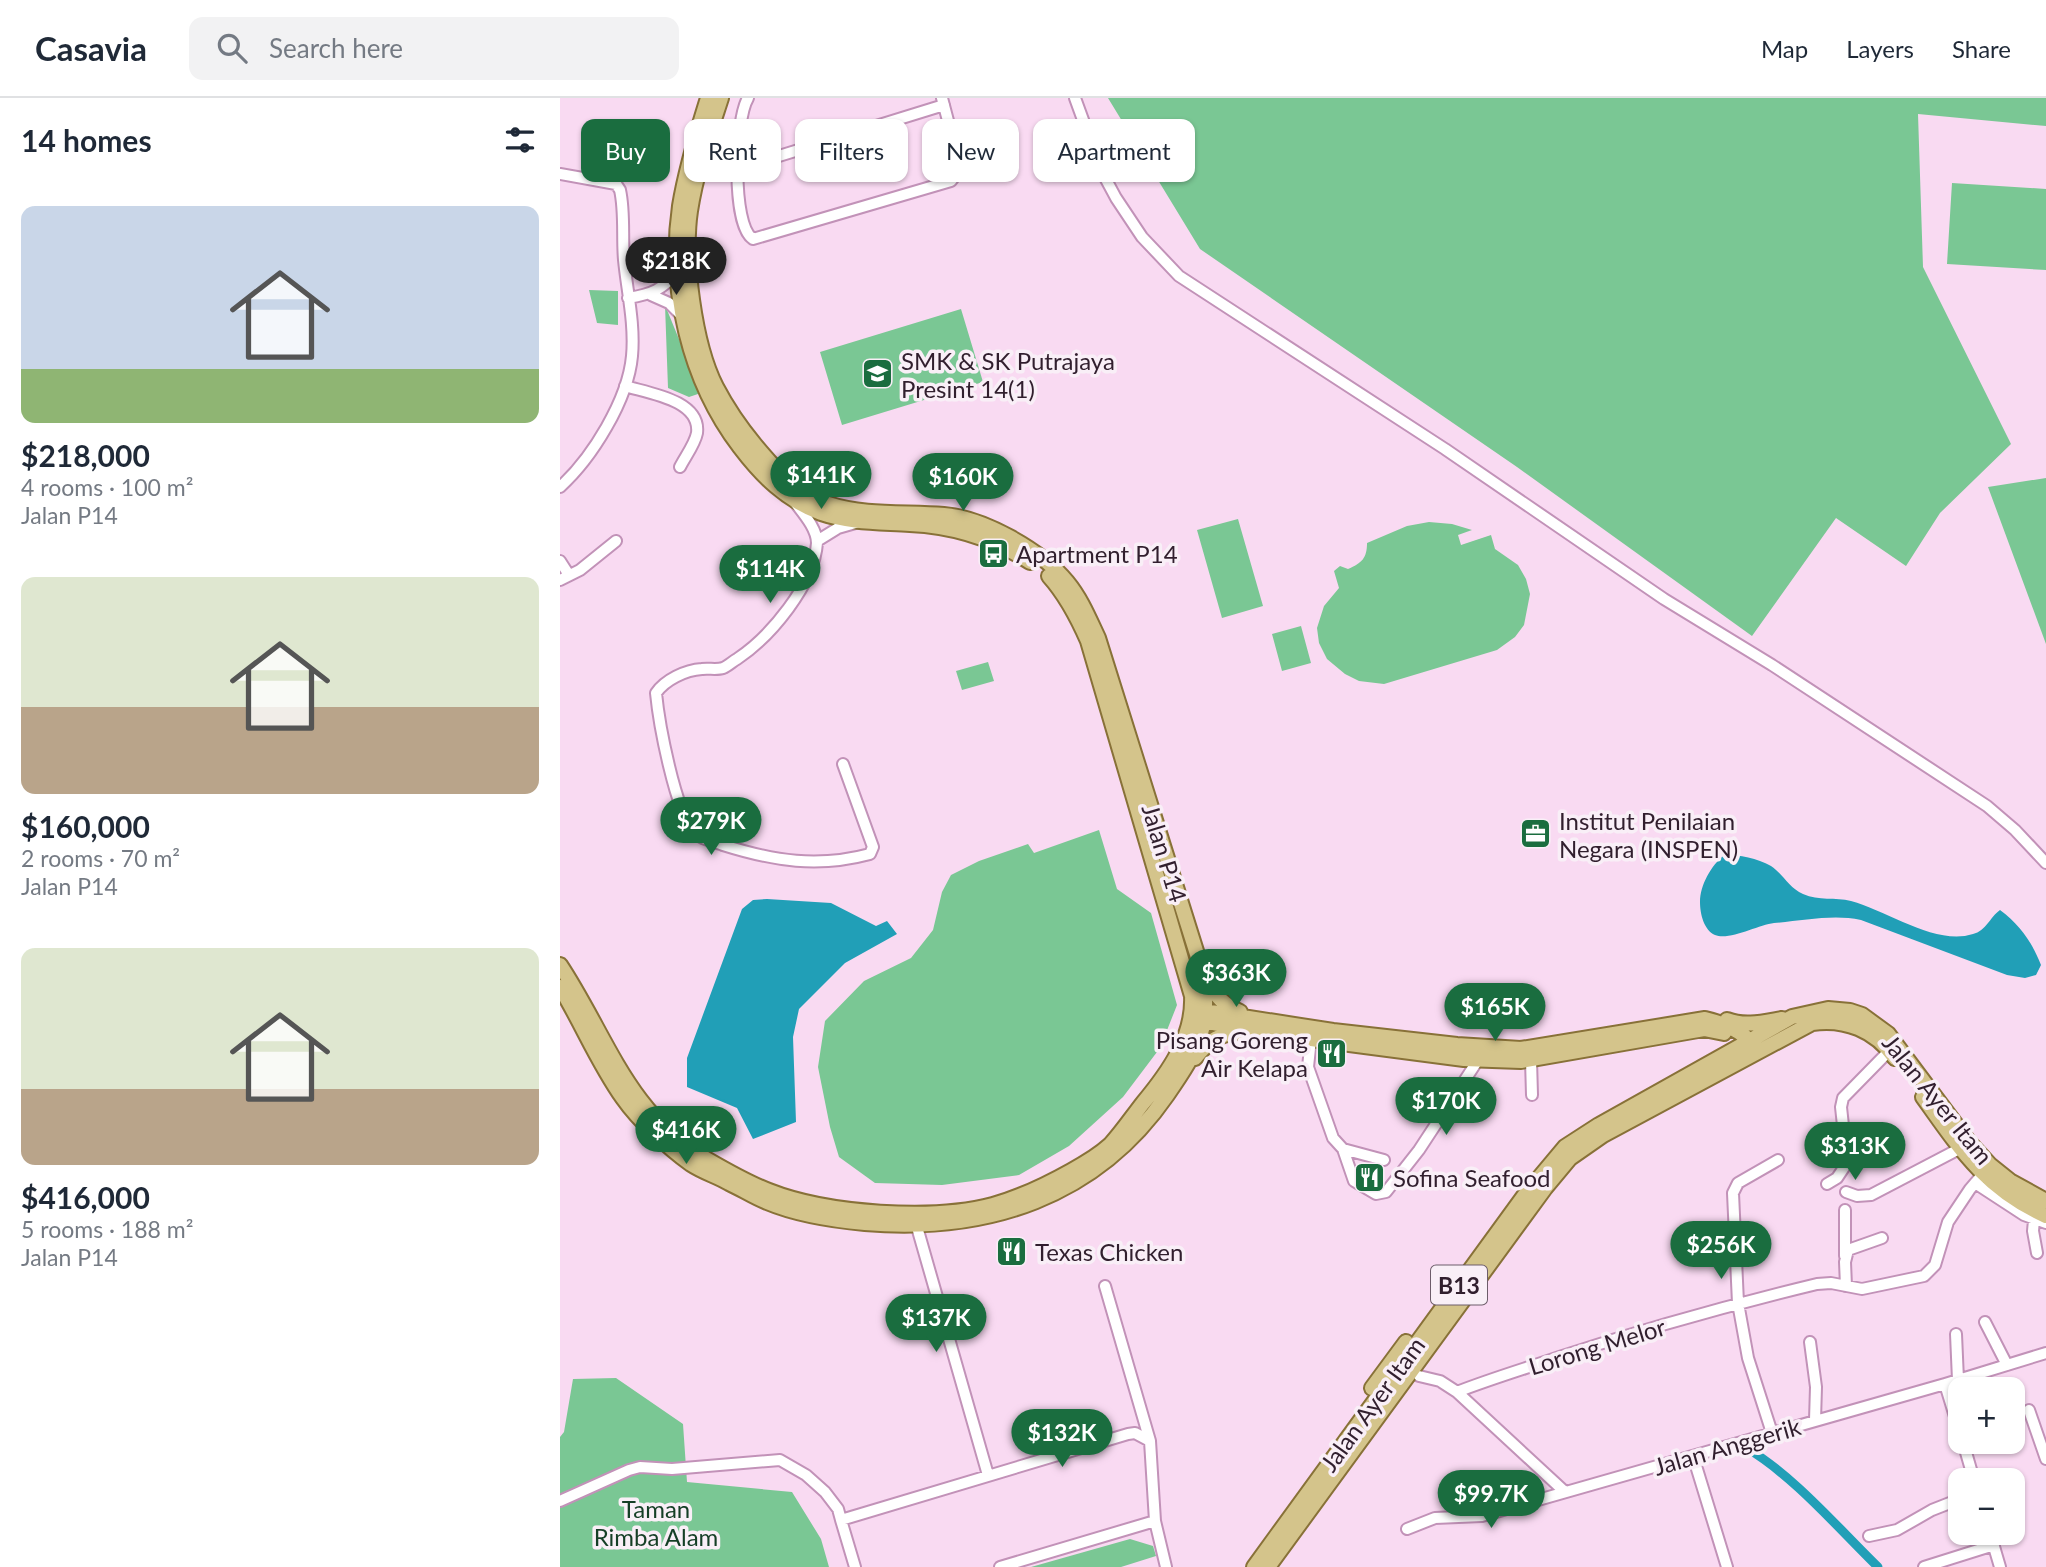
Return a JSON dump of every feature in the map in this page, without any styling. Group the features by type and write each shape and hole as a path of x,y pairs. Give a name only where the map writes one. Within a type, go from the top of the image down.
{"main road":[{"name":"Jalan P14","path":"560,965 580,995 611,1057 635,1094 678,1139 706,1158 768,1191 934,1225 992,1217 1056,1193 1084,1176 1119,1151 1159,1107 1197,1049 1199,1015 1092,654 1078,619 1059,588 1044,572 1014,552 981,536 947,527 859,522 822,513 792,499 755,467 715,411 698,375 683,317 677,251 680,206 694,143 708,98"},
{"name":"Jalan P14","path":"560,987 610,1079 625,1101 648,1126 691,1164 765,1202 845,1221 915,1220 991,1205 1051,1182 1080,1166 1109,1145 1148,1097 1184,1043 1199,1015 1206,994 1201,967 1098,638 1087,613 1068,583 1050,565 1019,543 984,524 947,515 847,509 810,496 781,476 741,428 715,385 696,327 689,260 690,213 701,161 721,98"},
{"path":"1201,967 1216,997 1259,1026"},
{"name":"Jalan Ayer Itam","path":"1749,1049 1792,1017 1828,1009 1850,1011 1874,1023 1888,1034 1968,1141 1990,1165 2010,1181 2046,1201"},
{"path":"1199,1015 1259,1026 1311,1040 1478,1060 1531,1060 1704,1029 1721,1032 1749,1049"},
{"path":"1179,1078 1200,1051 1215,1039 1228,1032 1259,1026 1521,1049 1705,1019 1719,1018 1737,1024 1756,1024 1792,1017"},
{"path":"1705,1019 1727,1024 1749,1049"},
{"name":"Jalan Ayer Itam","path":"1749,1049 1812,1023 1827,1021 1846,1022 1873,1035 1890,1051 1979,1179 2003,1191 2040,1218"},
{"path":"1721,1032 1722,1063"},
{"name":"B13","path":"1722,1063 1749,1049"},
{"name":"Jalan Ayer Itam","path":"1268,1567 1570,1158 1722,1063"},
{"name":"Jalan Ayer Itam","path":"1254,1567 1326,1468 1336,1441 1388,1366 1458,1274 1477,1261 1564,1147 1599,1125 1722,1063"},
{"path":"1348,1459 1419,1376 1469,1305 1527,1214"}],"street":[{"path":"741,119 748,98"},
{"path":"1075,98 1102,172 1116,198 1142,237 1179,276 1445,450 1664,599 1801,684 1987,806 2015,830 2046,863"},
{"path":"738,182 742,215 748,236 753,239 951,181 960,166 943,101 781,154"},
{"path":"560,174 616,184 620,190 632,356 625,386 591,453 560,487"},
{"path":"628,298 651,295 665,286 679,271"},
{"path":"651,295 669,303 683,317"},
{"path":"625,386 680,402 695,420 697,435 680,467"},
{"path":"792,499 813,528 817,541 810,568 799,591 780,618 754,647 723,668 698,669 670,680 656,693 659,719 675,788 688,823 699,837 741,850 798,863 854,859 870,854 873,847 843,764"},
{"path":"817,541 838,528 859,522"},
{"path":"560,561 564,578 580,570 616,541"},
{"path":"1311,1040 1308,1058 1310,1076 1333,1138 1343,1149 1354,1181 1376,1195 1386,1192 1419,1150 1478,1060"},
{"path":"1827,1184 1837,1178 1847,1163 1841,1107 1843,1098 1890,1051"},
{"path":"1531,1060 1532,1095"},
{"path":"1343,1149 1384,1160"},
{"path":"1846,1192 1857,1196 1871,1195 1959,1149"},
{"path":"1772,1433 1748,1358 1738,1303 1734,1188 1778,1160"},
{"name":"Lorong Melor","path":"1457,1392 1496,1376 1738,1303 1817,1284 1862,1289 1924,1276 1930,1272 1948,1223 1979,1179"},
{"path":"1845,1210 1846,1286"},
{"path":"2037,1253 2033,1231 2040,1218 2046,1223"},
{"path":"915,1220 988,1475"},
{"path":"1845,1256 1852,1248 1882,1238"},
{"path":"1105,1286 1150,1441 1155,1521 1166,1567"},
{"path":"1985,1322 2007,1365"},
{"path":"1956,1334 1958,1377"},
{"path":"1810,1342 1816,1387 1815,1420"},
{"name":"Jalan Anggerik","path":"1968,1377 2046,1353"},
{"path":"1419,1376 1440,1381 1457,1392 1565,1493"},
{"name":"Jalan Anggerik","path":"1407,1529 1435,1518 1482,1516 1948,1383"},
{"path":"1945,1384 1948,1394"},
{"path":"2029,1410 2046,1459"},
{"path":"1128,1434 1143,1412"},
{"path":"841,1520 1128,1434 1135,1433 1150,1441"},
{"path":"1693,1456 1727,1567"},
{"path":"560,1501 640,1466 672,1469 780,1460 806,1475 825,1492 838,1509 855,1567"},
{"path":"1869,1536 1906,1526 1948,1504"},
{"path":"1000,1567 1155,1521"},
{"path":"1924,1567 1994,1545 2000,1567"}],"green space":[{"path":"1108,98 2046,98 2046,126 1918,114 1923,267 2011,444 1940,513 1906,566 1836,518 1752,636 1517,467 1200,249 1159,182 1195,182 1195,119 1121,119"},
{"path":"1952,183 2046,189 2046,270 1947,264"},
{"path":"589,290 618,291 618,325 597,323"},
{"path":"665,305 701,393 689,397 668,388"},
{"path":"961,309 983,382 842,425 820,352"},
{"path":"2046,478 2046,644 1988,487"},
{"path":"1238,519 1263,606 1222,618 1197,530"},
{"path":"1429,522 1452,524 1472,530 1458,535 1461,545 1491,535 1495,549 1518,565 1526,579 1530,594 1524,625 1515,637 1497,650 1384,684 1359,681 1345,674 1327,659 1319,643 1317,628 1324,606 1339,588 1334,571 1340,566 1348,569 1360,562 1365,556 1367,543 1407,526"},
{"path":"1301,626 1311,663 1282,671 1272,634"},
{"path":"988,662 994,681 962,690 956,671"},
{"path":"1099,830 1117,889 1151,913 1177,1005 1160,1048 1123,1097 1069,1146 1019,1175 942,1185 875,1183 839,1157 818,1067 825,1021 864,981 911,958 933,930 942,892 951,875 979,861 1028,844 1034,853"},
{"name":"Taman Rimba Alam","path":"616,1378 683,1424 687,1482 792,1492 821,1539 829,1567 560,1567 560,1437 564,1432 573,1379"},
{"path":"1130,1539 1153,1546 1156,1556 1121,1567 1031,1567"}],"water":[{"path":"1724,855 1748,857 1766,863 1803,894 1851,901 1912,926 1944,935 1973,934 1985,927 2000,910 2025,934 2041,965 2036,975 2025,978 2007,975 1850,918 1774,923 1728,936 1715,935 1703,921 1700,896 1707,876"},
{"path":"753,900 831,903 876,926 887,921 897,934 845,963 799,1009 793,1037 796,1122 753,1139 737,1108 687,1087 687,1058 742,909"}],"waterway":[{"path":"1745,1447 1798,1487 1878,1567"}],"place":[{"name":"SMK & SK Putrajaya Presint 14(1)","path":"878,374"},
{"name":"Apartment P14","path":"993,553"},
{"name":"Institut Penilaian Negara (INSPEN)","path":"1536,834"},
{"name":"Pisang Goreng Air Kelapa","path":"1331,1053"},
{"name":"Sofina Seafood","path":"1370,1177"},
{"name":"Texas Chicken","path":"1012,1251"}]}
